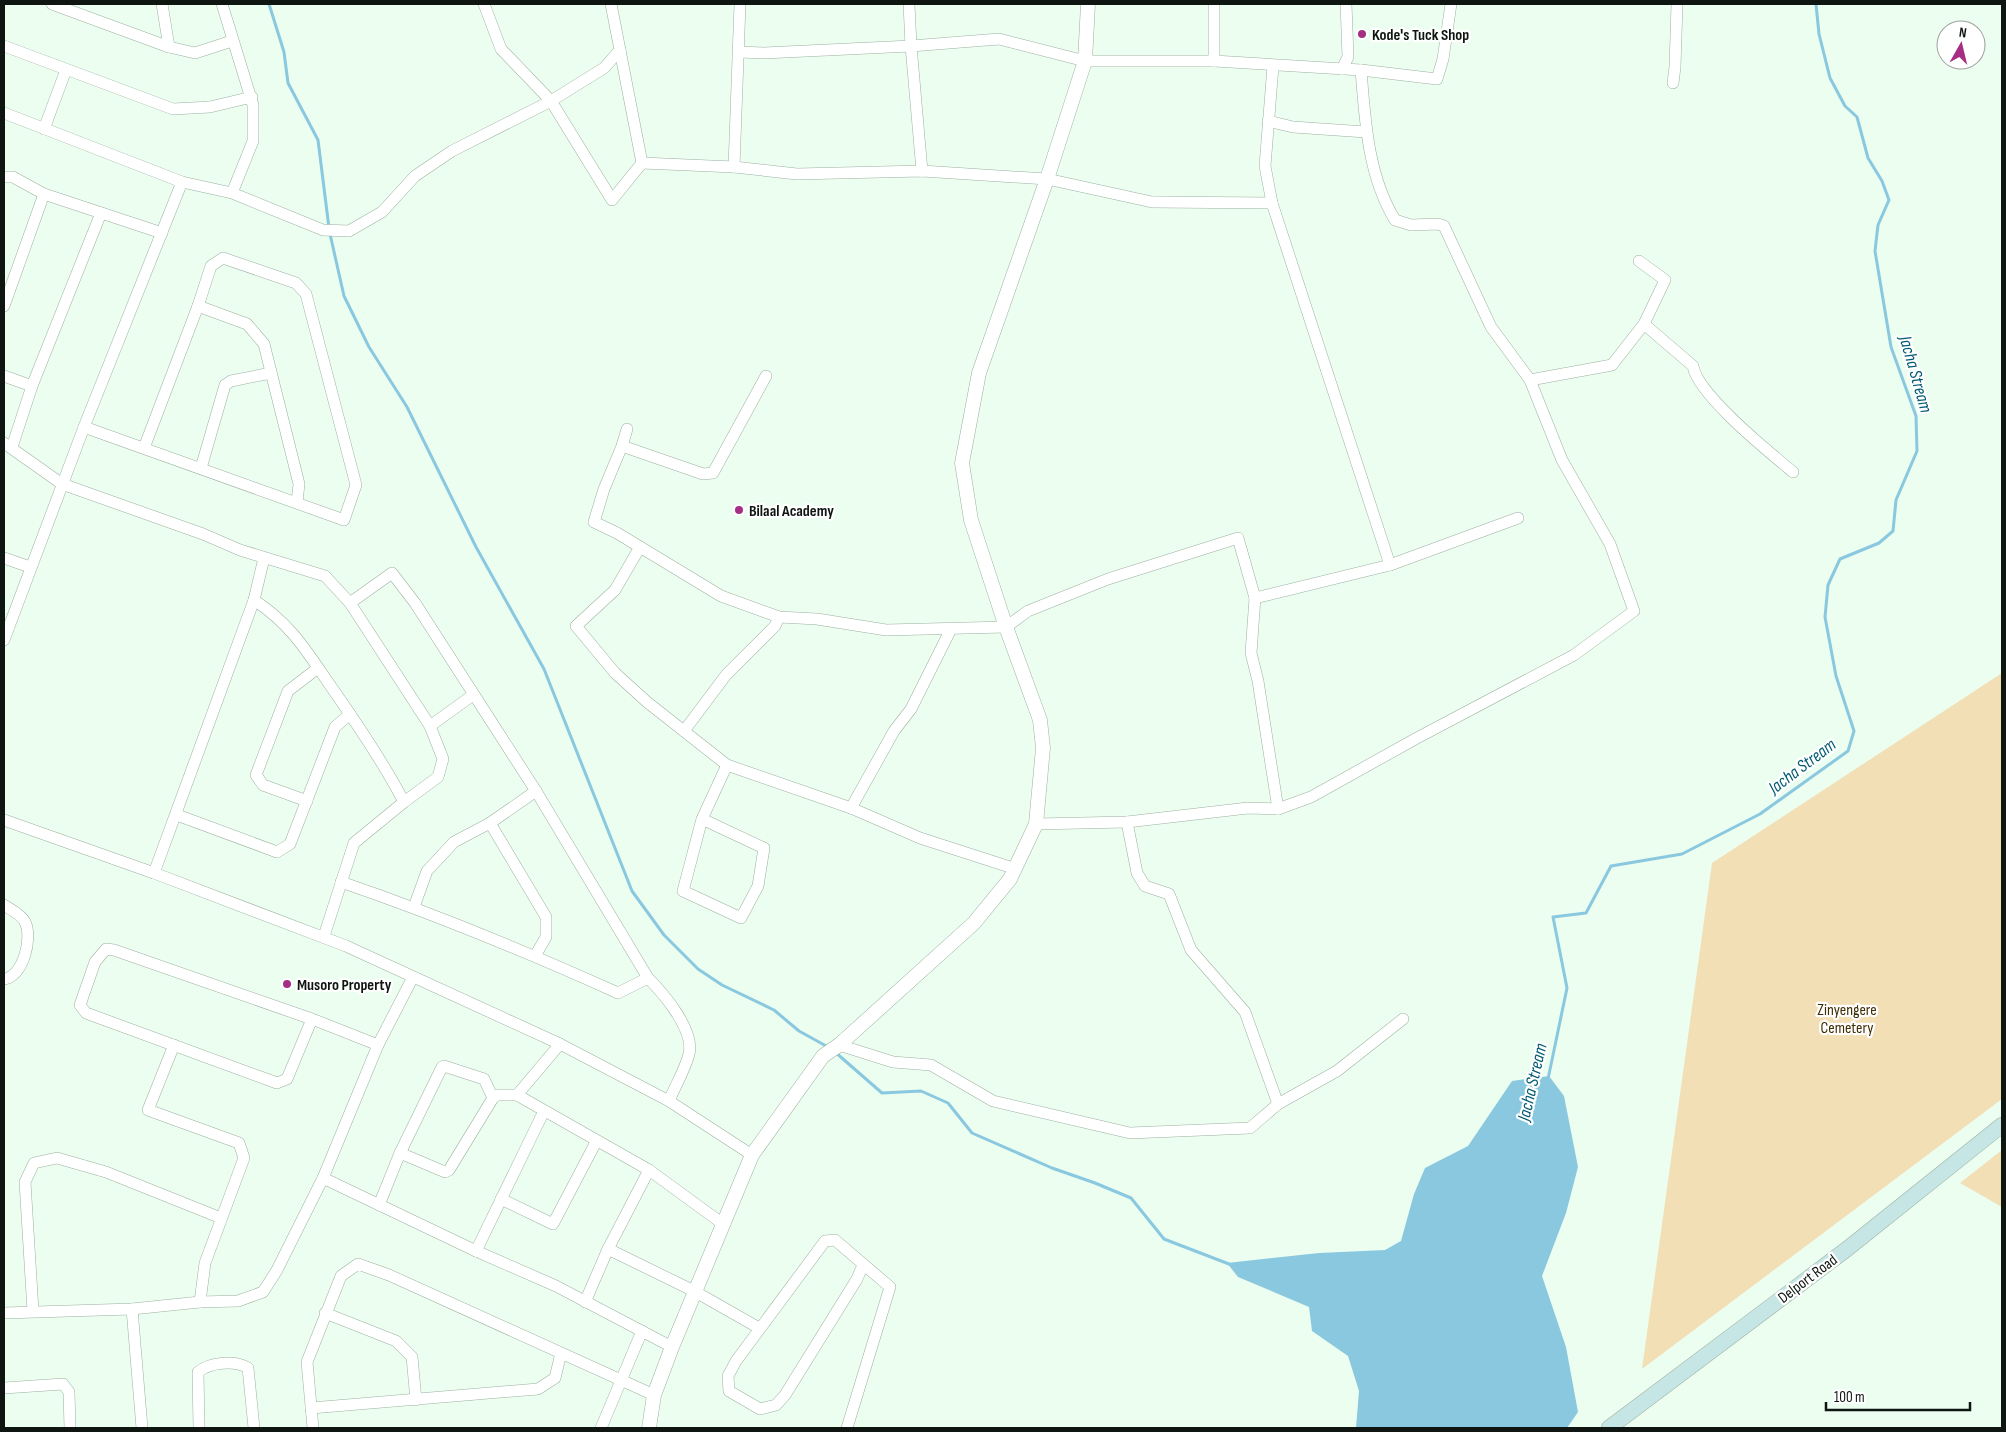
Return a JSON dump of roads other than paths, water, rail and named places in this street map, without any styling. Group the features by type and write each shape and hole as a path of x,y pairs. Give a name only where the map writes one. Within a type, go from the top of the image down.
{"main road":[{"name":"Delport Road","path":"1609,1428 1847,1249 2002,1125"}],"street":[{"path":"52,4 169,47 195,53 232,42"},
{"path":"162,4 169,47"},
{"path":"222,4 232,42 252,97 253,141 232,194"},
{"path":"484,4 501,50 551,101 612,200 642,163"},
{"path":"611,4 642,163"},
{"path":"734,167 740,52 740,4"},
{"path":"909,4 922,171"},
{"path":"649,1428 654,1395 672,1347 752,1155 824,1056 839,1045 974,923 1010,879 1036,824 1043,748 1040,720 1006,627 972,520 962,463 979,373 1047,180 1085,61 1088,4"},
{"path":"1214,4 1214,61"},
{"path":"1342,69 1348,58 1346,4"},
{"path":"740,52 764,53 911,46 999,39 1085,61 1214,61 1361,70 1437,79 1443,59 1451,4"},
{"path":"1673,82 1677,4"},
{"path":"4,46 173,109 210,106 252,97"},
{"path":"4,112 182,182 232,194 323,230 350,231 382,212 416,176 452,151 551,101 604,68 620,50"},
{"path":"1273,66 1266,166 1272,203 1390,565"},
{"path":"44,129 66,70"},
{"path":"1036,824 1127,822 1248,808 1278,810 1311,798 1417,738 1574,655 1634,611 1610,544 1562,460 1530,380 1491,327 1444,226 1438,224 1411,226 1396,220 1385,203 1366,132 1361,70"},
{"path":"1268,121 1293,127 1366,132"},
{"path":"642,163 734,167 797,174 922,171 1047,180 1152,202 1272,203"},
{"path":"4,177 13,177 44,194 162,233"},
{"path":"4,640 84,426 182,182"},
{"path":"4,306 44,194"},
{"path":"101,213 8,445 62,484 264,558 325,576 350,603 430,726 443,760 438,778 404,802 354,843 324,936"},
{"path":"84,426 144,448 297,502 344,520 356,485 306,294 296,283 223,258 211,266 198,306 144,448"},
{"path":"1530,380 1612,364 1644,324 1665,280 1640,261"},
{"path":"198,306 247,324 264,344 299,484 297,502"},
{"path":"1644,324 1693,366 1694,376 1722,408 1793,472"},
{"path":"201,468 225,385 231,381 271,373"},
{"path":"4,376 32,386"},
{"path":"622,446 703,474 713,473 766,376"},
{"path":"627,429 604,489 594,522 640,547 721,596 779,618 818,619 886,630 1006,627 1028,611 1108,579 1238,538 1255,598 1251,653 1258,681 1278,810"},
{"path":"1255,598 1390,565 1518,518"},
{"path":"640,547 615,590 576,626 615,673 647,702 728,764 851,808 920,838 1016,869"},
{"path":"4,558 30,567"},
{"path":"154,873 177,815 254,600 264,558"},
{"path":"350,603 392,573 415,603 536,791 648,978 670,1000 689,1039 690,1053 669,1101"},
{"path":"254,600 274,613 296,635 389,773 404,802"},
{"path":"684,730 726,675 775,626 779,618"},
{"path":"851,808 894,732 911,709 951,629"},
{"path":"307,801 264,785 256,775 288,691 318,668"},
{"path":"430,726 474,695"},
{"path":"177,815 277,852 290,844 335,727 350,714"},
{"path":"702,819 764,848 758,886 741,918 684,891 702,819 728,764"},
{"path":"414,906 427,871 454,842 490,824 536,791"},
{"path":"4,820 324,936 560,1044 669,1101 752,1155"},
{"path":"1127,822 1137,873 1145,886 1169,894 1191,950 1245,1012 1278,1104"},
{"path":"490,824 546,917 546,937 536,956"},
{"path":"341,882 414,906 536,956 618,993 648,978"},
{"path":"4,905 24,919 29,931 19,969 11,978 4,979"},
{"path":"312,1019 288,1079 278,1083 86,1013 80,1005 95,962 106,949 114,950 312,1019 378,1045"},
{"path":"4,1313 132,1309 200,1302 238,1301 263,1292 277,1270 323,1178 378,1045 413,977"},
{"path":"839,1045 892,1062 931,1065 992,1101 1130,1133 1250,1128 1278,1104 1337,1071 1403,1020"},
{"path":"517,1095 560,1044"},
{"path":"174,1045 148,1110 239,1143 244,1158 204,1263 200,1302"},
{"path":"379,1205 400,1153 442,1067 444,1066 484,1079 493,1098"},
{"path":"400,1153 445,1172 449,1170 493,1098 498,1095 517,1095 596,1142 649,1170 724,1224"},
{"path":"476,1251 544,1111"},
{"path":"501,1199 553,1224 596,1142"},
{"path":"33,1311 25,1182 34,1163 57,1158 65,1160 106,1172 222,1218"},
{"path":"585,1302 608,1249 649,1170"},
{"path":"323,1178 476,1251 556,1286 672,1347"},
{"path":"847,1428 890,1287 835,1240 825,1241 776,1309 759,1328 728,1376 729,1391 760,1409 776,1405 785,1395 857,1279 863,1265"},
{"path":"608,1249 694,1291 759,1328"},
{"path":"313,1428 307,1362 341,1276 358,1264 389,1275 621,1382 654,1395"},
{"path":"132,1309 142,1428"},
{"path":"325,1313 396,1341 412,1357 416,1400"},
{"path":"601,1428 642,1331"},
{"path":"310,1408 538,1389 555,1378 561,1353"},
{"path":"199,1428 198,1372 219,1363 243,1365 248,1368 254,1428"},
{"path":"4,1388 64,1384 69,1392 70,1428"}],"water":[{"path":"1549,1076 1564,1096 1578,1167 1566,1213 1542,1276 1566,1347 1578,1412 1567,1428 1356,1428 1359,1391 1348,1356 1312,1331 1309,1307 1238,1277 1227,1263 1319,1253 1385,1250 1401,1241 1414,1194 1425,1168 1468,1146 1512,1081"}],"waterway":[{"path":"269,4 284,52 288,83 318,140 329,228"},
{"name":"Jacha Stream","path":"1548,1079 1567,988 1553,917 1586,913 1611,866 1682,854 1760,814 1848,751 1854,731 1836,676 1825,617 1828,585 1840,559 1879,543 1893,531 1896,500 1917,451 1916,416 1891,347 1875,251 1878,225 1889,200 1882,181 1868,158 1857,117 1845,106 1830,78 1819,34 1816,4"},
{"path":"330,234 344,296 369,347 407,407 476,547 544,669 632,891 664,935 698,969 722,985 774,1010 799,1031 828,1047"},
{"path":"835,1052 882,1093 921,1091 948,1103 972,1133 1052,1168 1131,1198 1164,1239 1229,1264"}],"place":[{"name":"Kode's Tuck Shop","path":"1362,34"},
{"name":"Bilaal Academy","path":"739,510"},
{"name":"Musoro Property","path":"287,984"}],"park label":[{"name":"Zinyengere Cemetery","path":"1847,1018"}]}
